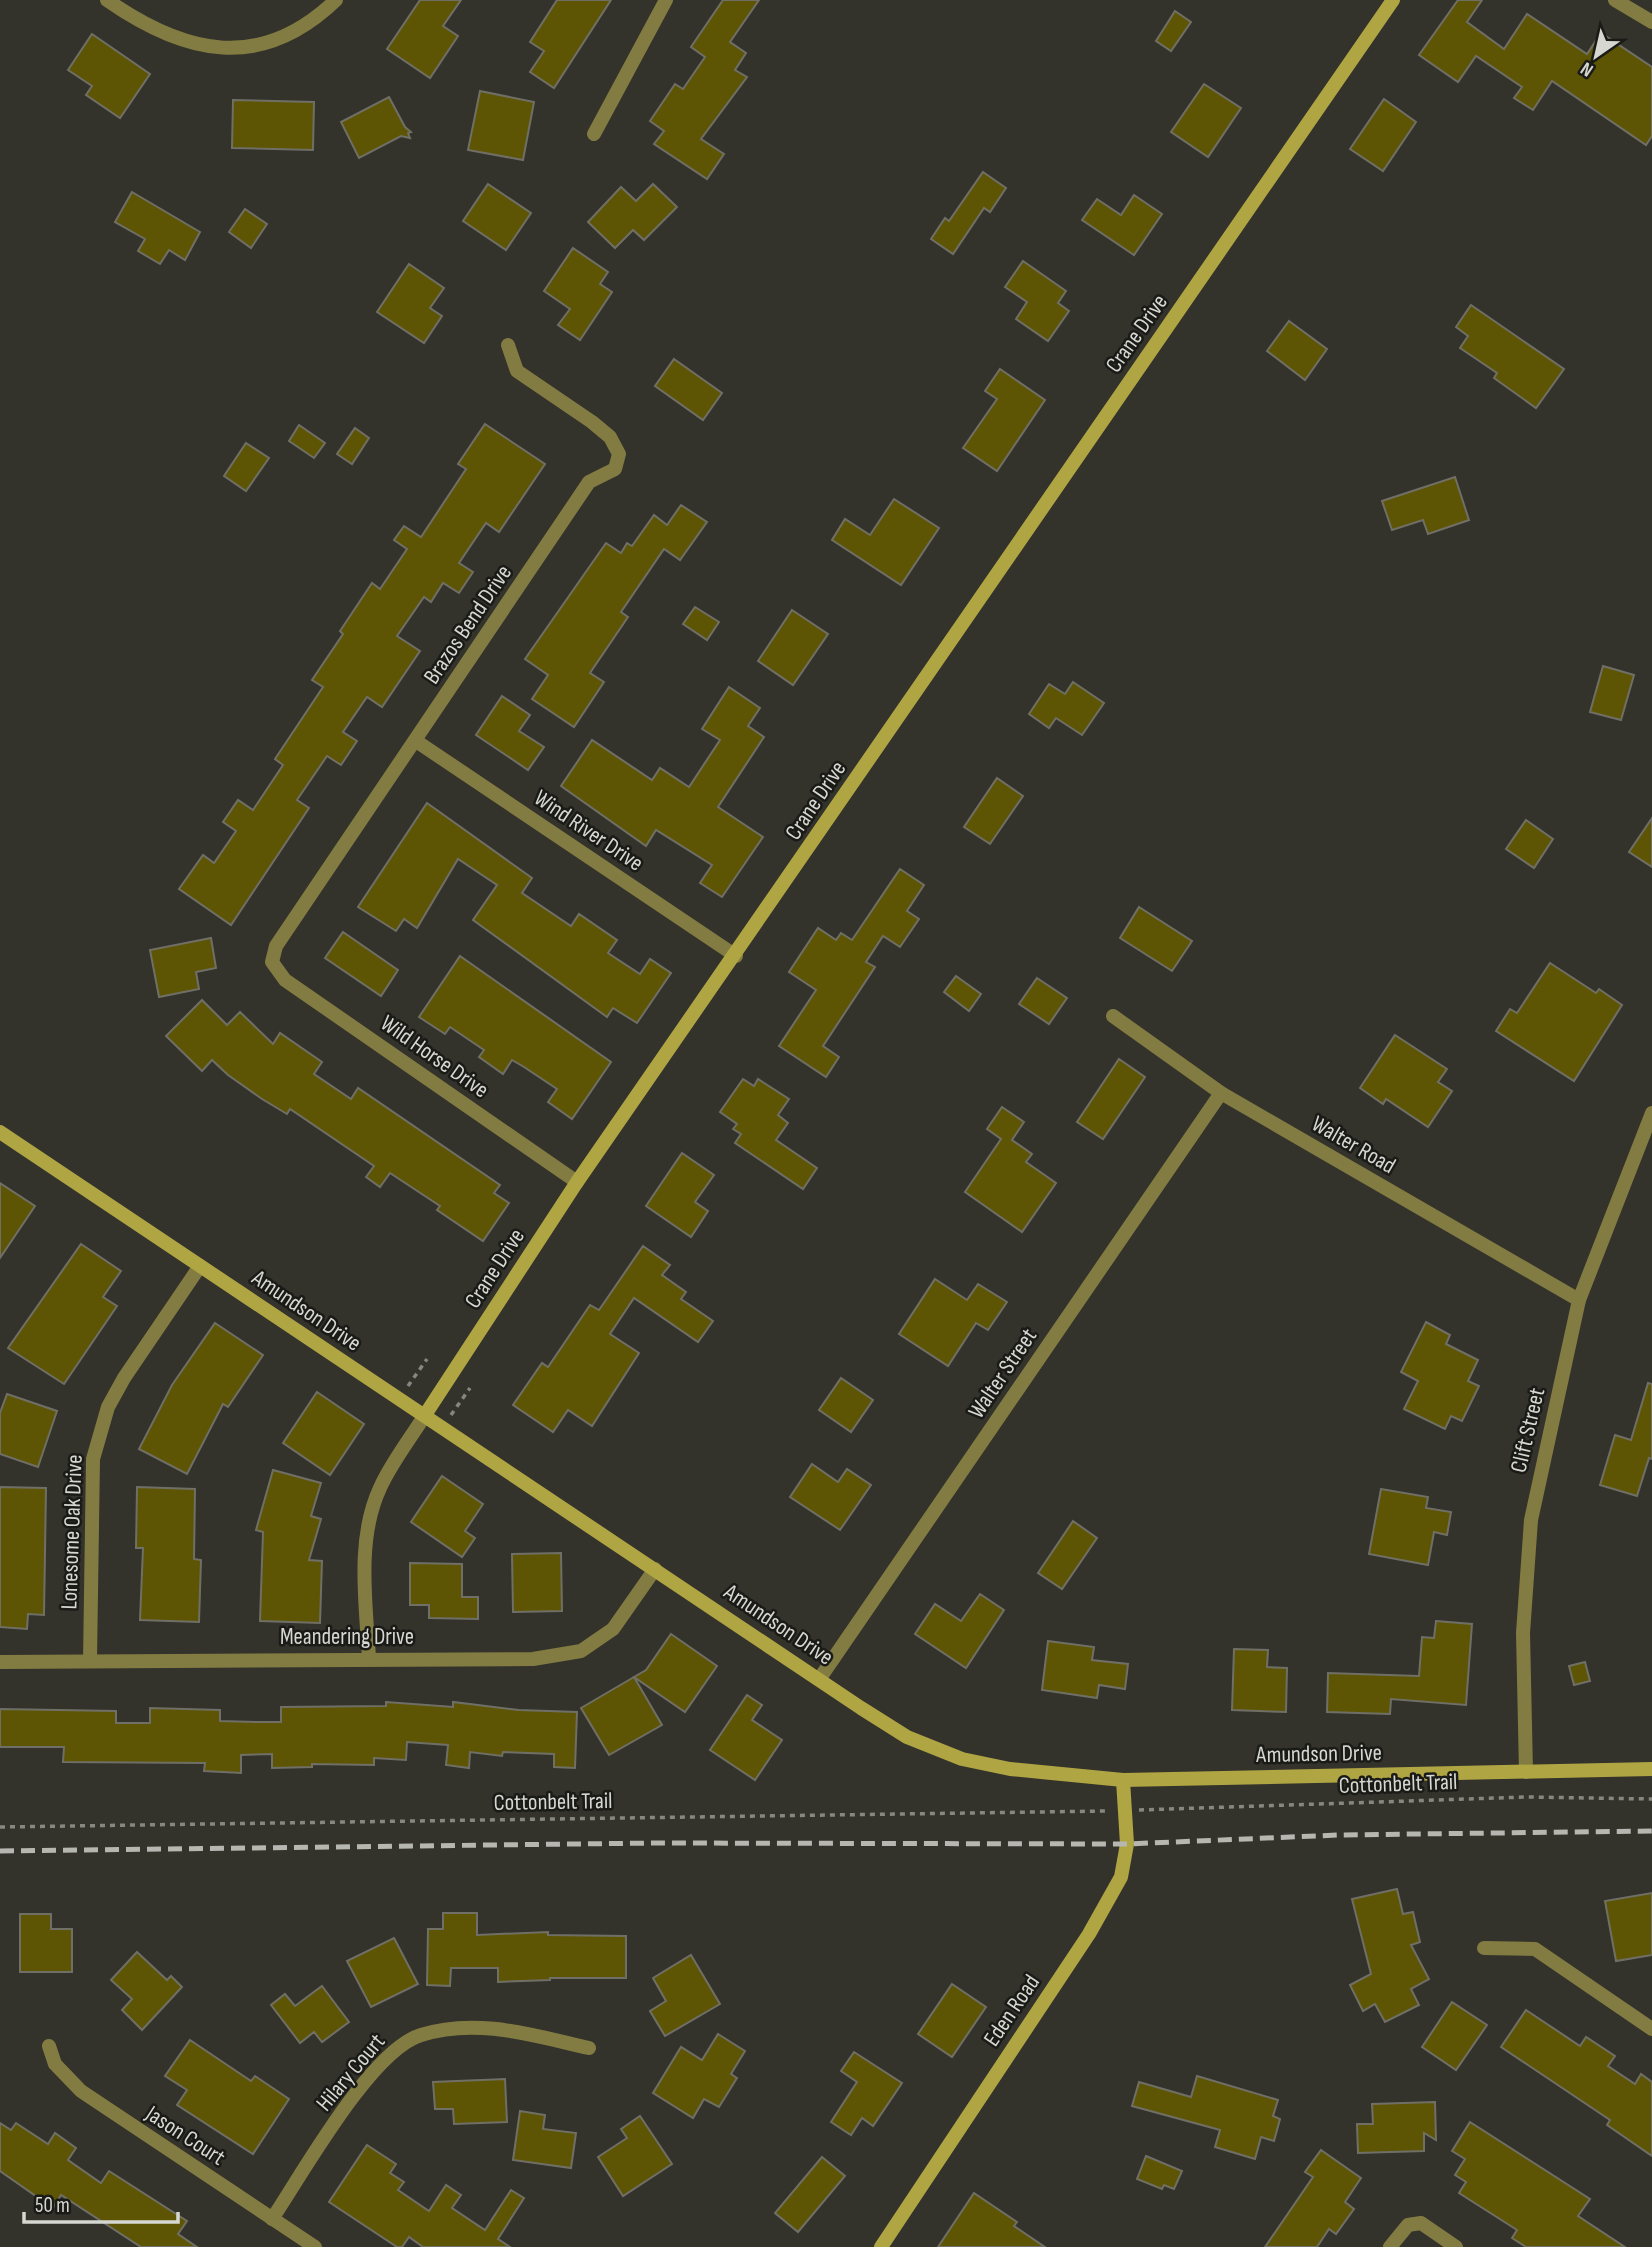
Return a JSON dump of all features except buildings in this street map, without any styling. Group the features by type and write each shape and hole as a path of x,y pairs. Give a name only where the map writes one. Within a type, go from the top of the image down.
{"street":[{"path":"107,0 139,22 213,48 272,43 310,23 336,0"},
{"path":"594,134 666,0"},
{"name":"Crane Drive","path":"369,1658 366,1549 371,1513 380,1488 425,1415 577,1182 736,956 1393,0"},
{"path":"1615,0 1652,22"},
{"name":"Brazos Bend Drive","path":"272,962 276,946 589,482 615,469 619,454 610,437 517,371 508,345"},
{"name":"Wind River Drive","path":"416,741 736,956"},
{"name":"Wild Horse Drive","path":"272,962 285,980 577,1182"},
{"name":"Walter Road","path":"1114,1016 1221,1093 1579,1300"},
{"name":"Walter Street","path":"820,1678 1221,1093"},
{"name":"Clift Street","path":"1526,1772 1523,1633 1531,1520 1579,1300 1652,1112"},
{"name":"Amundson Drive","path":"0,1132 906,1737 962,1759 1010,1769 1124,1780 1652,1769"},
{"name":"Lonesome Oak Drive","path":"90,1661 93,1459 108,1407 124,1378 200,1266"},
{"name":"Meandering Drive","path":"0,1661 533,1659 581,1651 612,1629 655,1569"},
{"name":"Eden Road","path":"881,2247 1089,1934 1121,1877 1127,1844 1124,1780"},
{"path":"1484,1948 1535,1950 1652,2029"},
{"name":"Hilary Court","path":"272,2219 366,2082 384,2060 419,2035 468,2028 504,2029 589,2049"},
{"name":"Jason Court","path":"49,2046 55,2064 80,2091 316,2247"},
{"path":"1390,2247 1408,2225 1421,2223 1456,2247"}],"path":[{"path":"400,1399 427,1359"},
{"path":"443,1427 470,1388"},
{"name":"Cottonbelt Trail","path":"1144,1809 1528,1797 1652,1799"},
{"name":"Cottonbelt Trail","path":"0,1827 1106,1811"}],"railway":[{"path":"0,1851 657,1843 1127,1844 1338,1835 1652,1831"}]}
